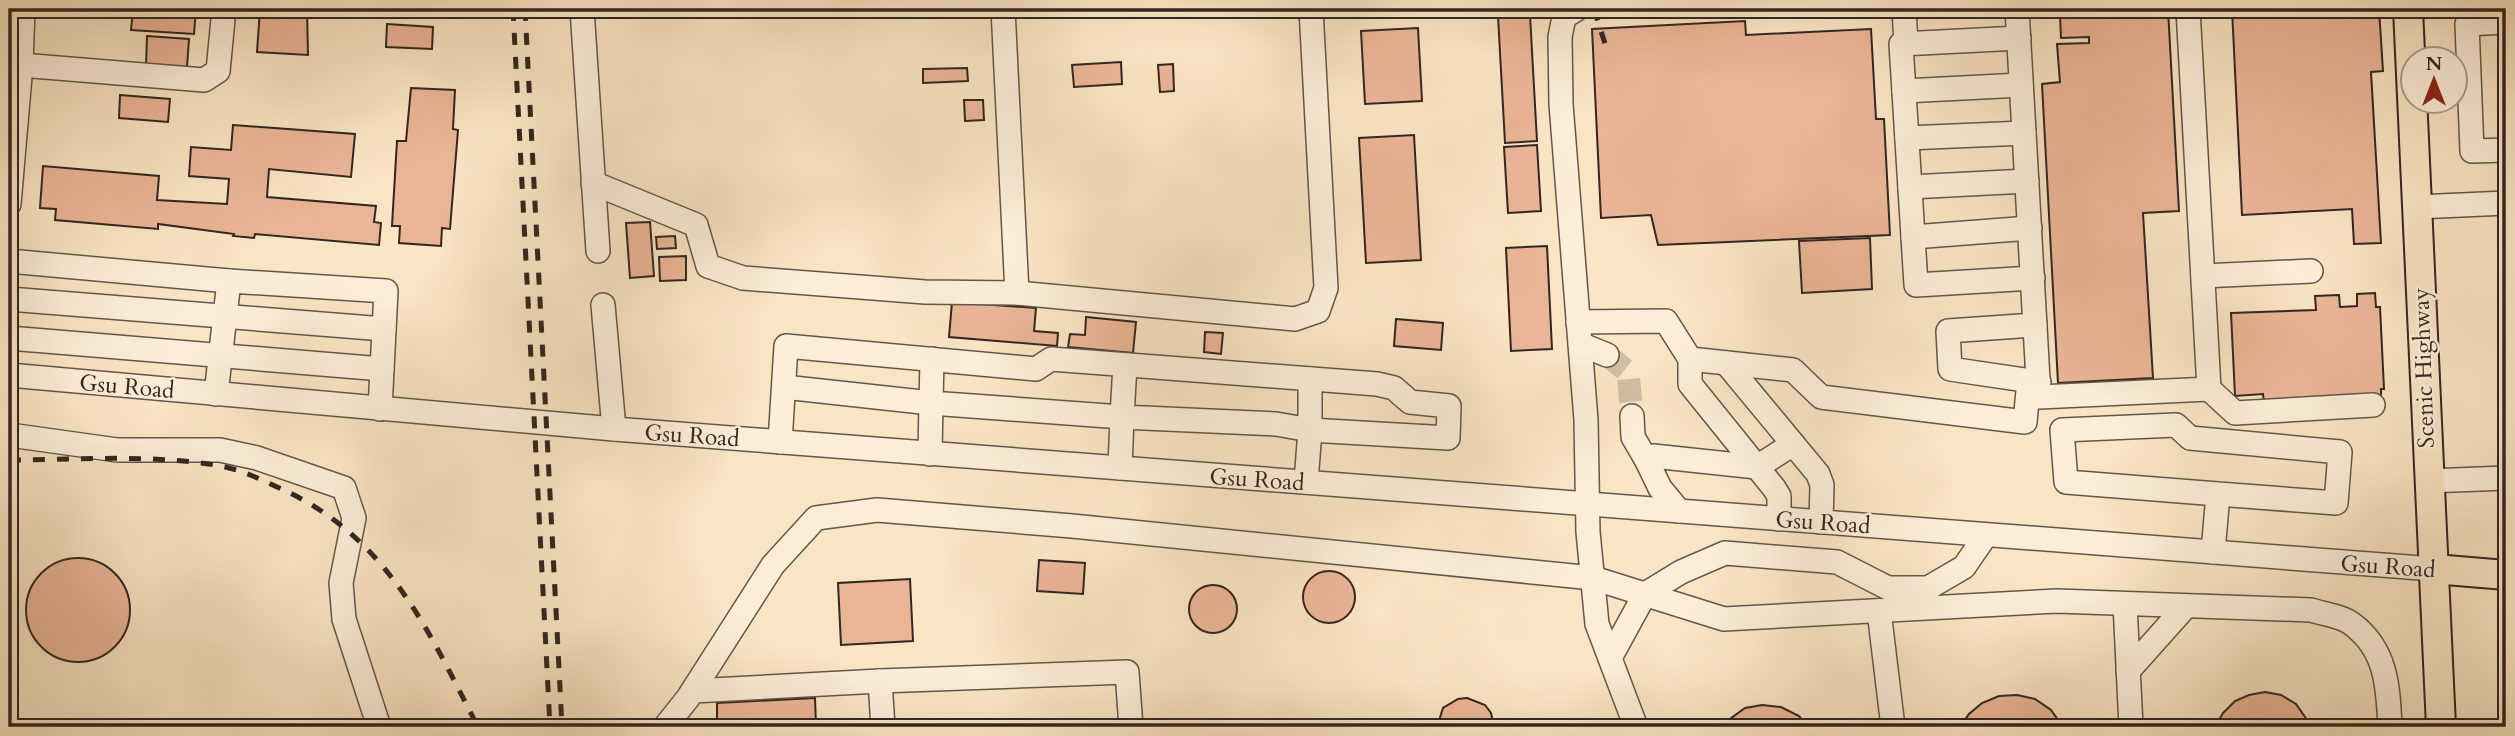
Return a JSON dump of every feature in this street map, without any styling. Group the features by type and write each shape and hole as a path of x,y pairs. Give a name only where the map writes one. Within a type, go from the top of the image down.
{"main road":[{"name":"Scenic Highway","path":"2408,9 2441,727"},
{"name":"Gsu Road","path":"2434,569 2506,575"}],"street":[{"path":"9,204 15,65 23,9"},
{"path":"15,65 204,80 218,71 224,9"},
{"path":"582,9 598,251"},
{"path":"1003,9 1017,293"},
{"path":"593,183 696,225 708,266 743,278 925,292 1017,293 1295,320 1318,311 1326,288 1311,9"},
{"path":"1577,9 1564,17 1560,37 1561,104 1579,333 1592,578 1597,624 1636,727"},
{"path":"1904,9 1906,43"},
{"path":"1690,359 1793,370 1821,397 2025,422 2034,381 2035,325 2017,9"},
{"path":"2188,9 2209,389 2235,413 2373,405"},
{"path":"2506,22 2467,24 2472,151 2506,150"},
{"path":"2019,38 1901,44 1916,285 2033,278"},
{"path":"1904,91 2021,85"},
{"path":"1907,138 2024,133"},
{"path":"1910,187 2027,181"},
{"path":"2417,207 2506,203"},
{"path":"1913,237 2030,228"},
{"path":"9,261 229,281 386,291 380,409"},
{"path":"2203,276 2311,271"},
{"path":"216,394 229,281"},
{"path":"9,299 384,329"},
{"path":"603,305 614,429"},
{"path":"1579,333 1666,321 1690,359 1690,384 1779,496 1779,519"},
{"path":"2034,381 1950,369 1948,331 2035,325"},
{"path":"1579,333 1607,355"},
{"path":"9,338 382,369"},
{"path":"780,442 786,346 1036,369 1051,359 1377,384 1394,388 1410,402 1449,406 1448,438 1310,430 1276,424 1122,417 931,403 784,387"},
{"path":"930,454 932,359"},
{"path":"1726,363 1793,444 1822,485 1821,522"},
{"path":"1120,468 1125,365"},
{"name":"Gsu Road","path":"9,376 614,429 2434,569"},
{"path":"1306,482 1310,379"},
{"path":"2034,381 2039,397 2209,389"},
{"path":"1632,416 1633,437 1647,461 1649,470 1679,511"},
{"path":"2176,425 2190,438 2340,452 2336,503 2218,494 2066,482 2062,430 2176,425"},
{"path":"9,439 17,436 117,450 220,450 257,458 344,488 354,518 341,583 344,619 379,727"},
{"path":"1647,461 1653,456 1757,467 1793,444"},
{"path":"2428,481 2506,478"},
{"path":"2213,552 2218,494"},
{"path":"664,727 693,691 773,565 816,518 891,511 1072,526 1592,578 1724,619 2057,601 2311,610 2351,623 2375,649 2388,676 2390,727"},
{"path":"1610,658 1645,594 1681,572 1725,553 1837,562 1888,589 1928,588 1964,567 1986,535"},
{"path":"2125,604 2131,727"},
{"path":"2128,671 2186,606"},
{"path":"1879,611 1893,727"},
{"path":"693,691 1128,672 1130,727"},
{"path":"880,681 883,727"}],"building":[{"path":"133,9 196,9 194,34 131,30"},
{"path":"260,9 307,9 308,55 257,52"},
{"path":"2085,9 2168,9 2179,211 2143,213 2153,378 2058,383 2042,84 2060,82 2057,44 2089,43 2089,37 2061,38 2060,16 2085,14"},
{"path":"2232,9 2379,9 2383,71 2371,72 2381,243 2354,244 2352,209 2242,215"},
{"path":"1530,15 1537,141 1505,143 1498,16"},
{"path":"1745,21 1746,35 1871,29 1876,119 1884,119 1890,235 1658,245 1651,215 1601,218 1592,29"},
{"path":"387,24 433,27 432,49 386,47"},
{"path":"1418,28 1422,101 1365,104 1361,31"},
{"path":"147,36 189,39 187,67 146,65"},
{"path":"1121,62 1122,84 1074,87 1072,65"},
{"path":"1173,64 1174,91 1160,92 1158,65"},
{"path":"967,68 968,81 923,83 923,69"},
{"path":"411,88 455,90 453,129 458,130 450,229 442,228 441,246 399,243 400,226 392,226 397,141 406,141"},
{"path":"120,95 170,99 168,122 119,118"},
{"path":"964,100 983,100 984,120 965,121"},
{"path":"233,125 355,134 351,177 269,169 267,197 376,206 374,222 381,223 379,245 255,234 254,238 158,224 158,229 55,220 56,209 40,208 43,166 159,176 157,200 227,204 229,179 189,176 191,147 231,150"},
{"path":"1414,135 1421,260 1366,263 1359,138"},
{"path":"1537,145 1541,211 1508,213 1504,147"},
{"path":"650,222 654,276 630,278 626,223"},
{"path":"675,236 676,248 657,249 656,237"},
{"path":"1870,238 1872,289 1802,293 1799,241"},
{"path":"1547,246 1552,349 1511,351 1506,248"},
{"path":"686,256 686,280 660,281 659,257"},
{"path":"2375,293 2376,307 2380,307 2384,389 2381,389 2381,398 2264,403 2263,394 2235,396 2231,313 2316,310 2315,296 2339,295 2340,307 2357,306 2357,294"},
{"path":"952,302 1036,308 1034,331 1058,333 1057,346 949,337"},
{"path":"1086,317 1136,322 1133,353 1068,347 1070,334 1085,335"},
{"path":"1396,319 1443,323 1441,350 1394,346"},
{"path":"1205,332 1223,333 1221,354 1204,352"},
{"path":"78,558 98,562 115,573 126,590 130,610 126,630 115,647 98,658 78,662 58,658 41,647 30,630 26,610 30,590 41,573 58,562"},
{"path":"1039,560 1085,563 1083,594 1037,591"},
{"path":"1329,571 1348,578 1355,597 1348,616 1329,623 1310,616 1303,597 1310,578"},
{"path":"910,579 913,641 841,645 838,583"},
{"path":"1213,585 1230,592 1237,609 1230,626 1213,633 1196,626 1189,609 1196,592"},
{"path":"2265,692 2281,695 2296,704 2312,727 2215,727 2223,713 2235,701"},
{"path":"2017,695 2035,699 2051,710 2063,727 1960,727 1969,714 1982,703 1999,696"},
{"path":"815,698 816,726 725,727 725,722 717,722 717,703"},
{"path":"1467,698 1485,705 1491,713 1494,727 1437,727 1443,708 1458,699"},
{"path":"1762,705 1781,707 1799,716 1809,727 1719,727 1745,708"}],"tunnel":[{"path":"1607,355 1628,372 1632,416"}],"railway":[{"path":"513,9 550,727"},
{"path":"525,9 562,727"},
{"path":"1594,9 1607,50"},
{"path":"9,460 138,459 215,465 253,476 313,506 346,530 374,557 399,587 440,653 478,727"}]}
